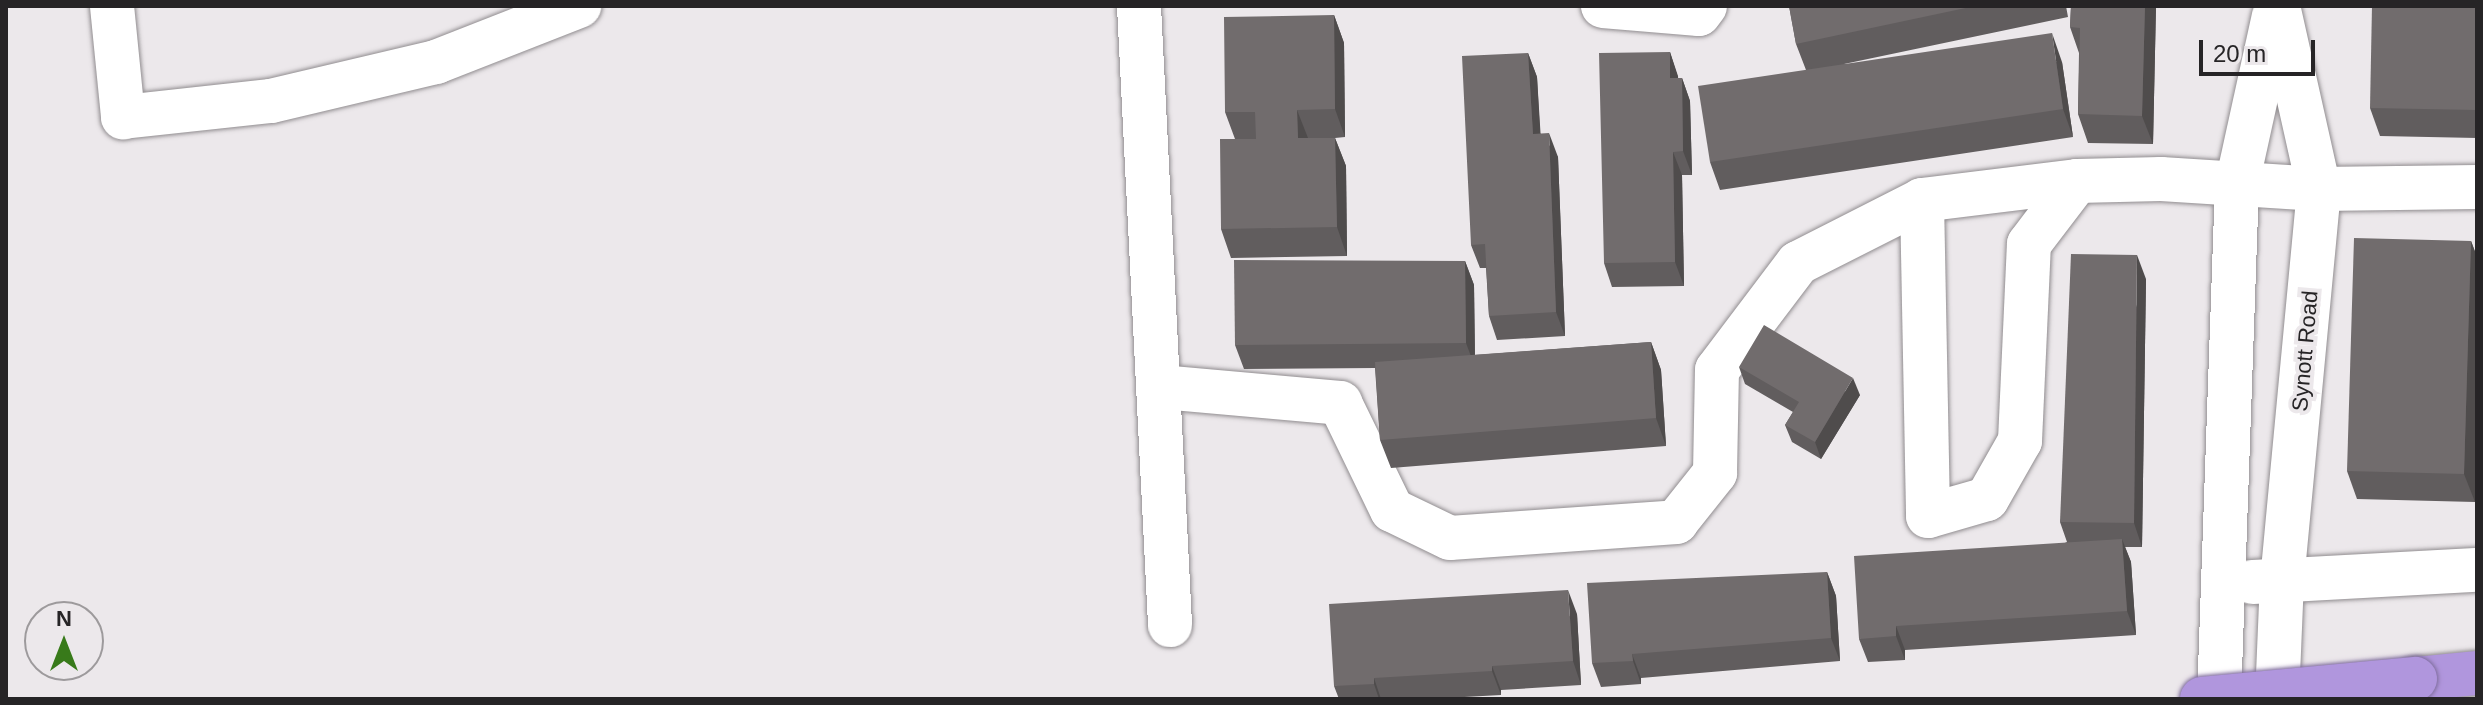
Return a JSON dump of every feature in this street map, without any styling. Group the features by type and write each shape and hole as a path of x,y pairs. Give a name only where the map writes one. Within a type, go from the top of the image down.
{"highway":[{"path":"2202,699 2477,673"}],"street":[{"path":"112,6 123,117 271,101 436,62 579,6"},
{"path":"1139,6 1162,387 1170,625"},
{"path":"1603,6 1699,14 1705,6"},
{"name":"Synott Road","path":"2219,699 2226,582 2224,476 2237,184 2277,6"},
{"name":"Synott Road","path":"2277,6 2319,189 2282,581 2277,699"},
{"path":"1162,387 1340,403 1392,510 1450,538 1676,522 1715,473 1717,370 1798,263 1922,200 2077,181 2319,189 2477,187"},
{"path":"1922,200 1928,516 1987,499 2020,441 2029,244 2077,181"},
{"path":"2226,582 2477,570"}],"building":[{"path":"1789,6 1975,6 1796,44"},
{"path":"2071,6 2145,6 2142,116 2078,114 2080,28 2070,27"},
{"path":"2372,6 2477,6 2477,110 2370,108"},
{"path":"1334,15 1335,109 1297,110 1298,138 1335,138 1337,227 1221,229 1220,139 1256,139 1255,112 1225,112 1224,17"},
{"path":"2052,33 2063,109 1710,162 1698,86"},
{"path":"1670,52 1670,78 1682,78 1683,151 1673,152 1675,262 1604,263 1599,53"},
{"path":"1528,53 1533,134 1549,133 1556,312 1489,316 1485,244 1471,245 1462,56"},
{"path":"2354,238 2471,241 2464,474 2347,471"},
{"path":"2071,254 2137,255 2134,523 2060,522"},
{"path":"1234,260 1465,261 1466,343 1235,345"},
{"path":"1764,325 1853,378 1815,442 1785,425 1799,402 1739,367"},
{"path":"1651,342 1656,418 1380,440 1375,362"},
{"path":"2122,539 2127,611 1896,626 1896,636 1859,639 1854,556"},
{"path":"1827,572 1831,638 1632,654 1633,661 1592,663 1587,583"},
{"path":"1568,590 1573,661 1492,666 1492,671 1374,678 1374,684 1334,686 1329,604"}]}
